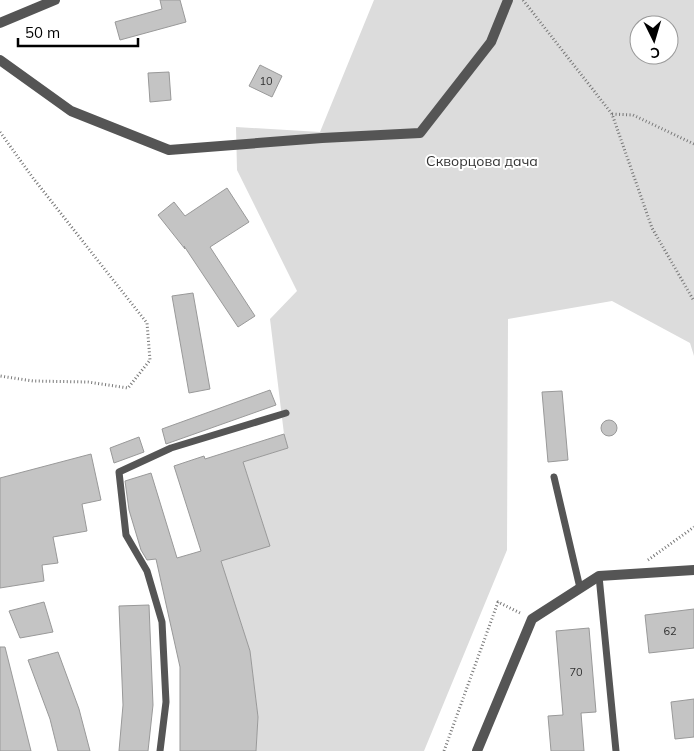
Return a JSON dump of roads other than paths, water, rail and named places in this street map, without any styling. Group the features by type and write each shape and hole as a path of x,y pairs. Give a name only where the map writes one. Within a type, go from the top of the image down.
{"street":[{"path":"0,22 56,0"},
{"path":"0,60 71,110 169,150 322,138 420,133 491,42 508,0"},
{"path":"477,751 532,619 599,576 694,570"}],"lane":[{"path":"160,751 166,702 162,622 147,571 126,535 118,472 171,448 286,413"},
{"path":"554,477 580,588"},
{"path":"599,576 616,751"}],"park label":[{"name":"Скворцова дача","path":"482,161"}]}
